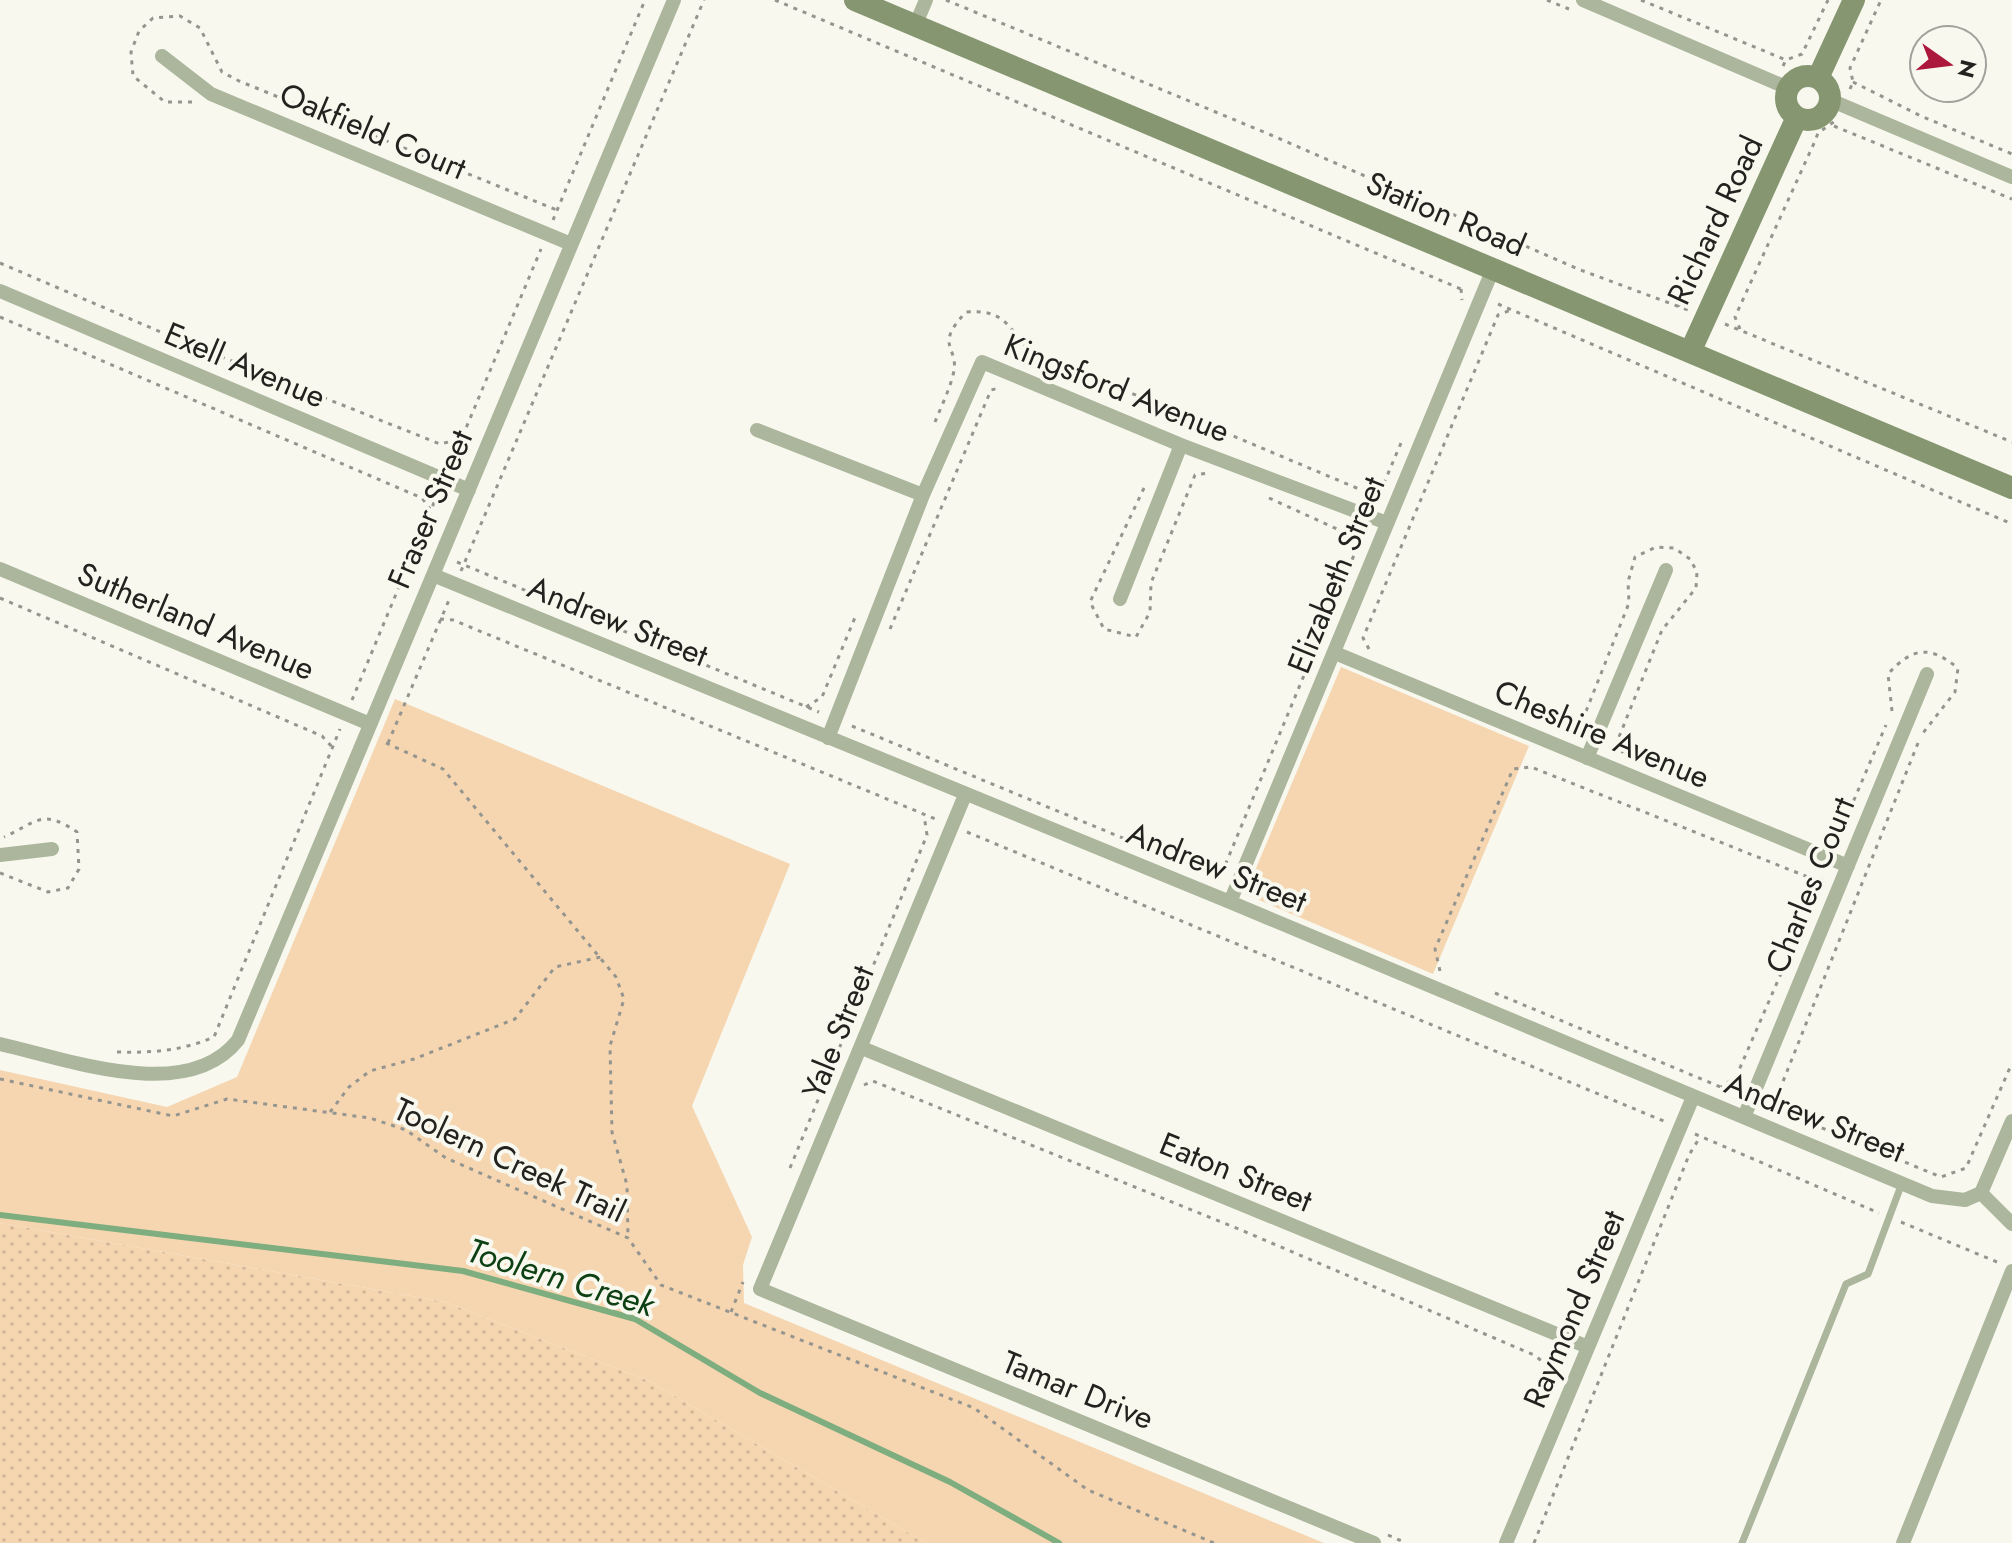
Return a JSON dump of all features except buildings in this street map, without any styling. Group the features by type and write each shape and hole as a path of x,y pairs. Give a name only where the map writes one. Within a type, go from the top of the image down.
{"street":[{"name":"Fraser Street","path":"0,1044 126,1072 164,1075 197,1069 224,1057 238,1040 674,0"},
{"name":"Station Road","path":"855,0 1691,350 2012,488"},
{"path":"915,26 926,0"},
{"path":"1583,0 1782,86 1798,78 1818,78 1836,103 2012,177"},
{"path":"1818,78 1854,0"},
{"name":"Oakfield Court","path":"162,56 211,94 571,244"},
{"path":"1782,86 1786,101 1797,117 1818,117 1836,103"},
{"name":"Richard Road","path":"1691,350 1797,117"},
{"name":"Elizabeth Street","path":"1230,902 1493,269"},
{"name":"Exell Avenue","path":"0,291 469,490"},
{"name":"Kingsford Avenue","path":"828,738 923,495 982,362 1181,445 1387,523"},
{"path":"757,430 923,495"},
{"path":"1120,599 1181,445"},
{"name":"Sutherland Avenue","path":"0,569 346,714 368,729"},
{"path":"1587,758 1666,570"},
{"name":"Andrew Street","path":"433,575 1230,902 1932,1196 1965,1200 1981,1193"},
{"name":"Cheshire Avenue","path":"1335,653 1848,866"},
{"name":"Charles Court","path":"1744,1117 1927,674"},
{"name":"Yale Street","path":"760,1289 965,795"},
{"path":"0,855 52,849"},
{"name":"Eaton Street","path":"862,1048 1588,1347"},
{"name":"Raymond Street","path":"1506,1543 1693,1097"},
{"path":"2012,1121 1981,1193 2012,1224"},
{"path":"1903,1543 2012,1271"},
{"name":"Tamar Drive","path":"760,1289 1376,1537"}],"lane":[{"path":"1742,1543 1846,1284 1868,1274 1902,1183"}],"path":[{"path":"105,1051 176,1049 214,1037 645,0"},
{"path":"388,743 704,0"},
{"path":"775,0 2012,524"},
{"path":"946,0 1271,135 1578,269 1740,329 2012,442"},
{"path":"1641,0 1786,60 1802,54 1828,0"},
{"path":"1853,82 1850,68 1881,0"},
{"path":"1782,86 1786,60"},
{"path":"1833,125 1836,103 1853,82"},
{"path":"1853,82 1921,116 2012,154"},
{"path":"1833,125 2012,199"},
{"path":"1740,329 1735,317 1818,133 1833,125"},
{"path":"0,263 177,339 440,444 461,439"},
{"path":"1677,306 1691,297 1697,284"},
{"path":"1461,289 1462,305"},
{"path":"935,423 955,371 948,349 950,329 966,312 988,310 1003,319 1029,350 1378,497"},
{"path":"1370,652 1363,638 1498,315 1511,310"},
{"path":"0,317 422,498 431,510"},
{"path":"887,638 991,390 1006,386"},
{"path":"1196,871 1209,877 1226,863 1402,439"},
{"path":"1146,484 1090,602 1104,629 1136,637 1150,612 1151,583 1195,475 1212,472"},
{"path":"1266,497 1348,534 1356,548"},
{"path":"416,545 1143,847"},
{"path":"1564,735 1579,729 1629,603 1628,582 1635,557 1656,547 1674,548 1690,559 1697,572 1696,588 1662,630 1617,742 1625,757"},
{"path":"0,598 322,736 333,748"},
{"path":"806,707 822,697 857,614"},
{"path":"440,619 453,620 1998,1262"},
{"path":"1821,840 1839,835 1892,710 1888,674 1911,655 1919,652 1939,653 1958,668 1955,692 1924,730 1776,1099 1783,1112 1941,1177 1966,1168 2012,1063"},
{"path":"368,729 388,743 443,769 616,977 624,999 610,1046 612,1132 627,1185 628,1238"},
{"path":"1440,971 1435,949 1513,769 1531,767 1808,877 1816,893 1736,1077 1721,1087"},
{"path":"790,1168 927,835 924,815"},
{"path":"963,844 975,836"},
{"path":"330,1112 349,1087 370,1071 414,1059 515,1019 555,967 601,957"},
{"path":"876,1054 864,1085 873,1081 1241,1230 1534,1355 1560,1375"},
{"name":"Toolern Creek Trail","path":"0,1079 173,1116 227,1099 370,1118 406,1130 459,1165 628,1238 661,1285 974,1408 1088,1490 1214,1543"},
{"path":"1534,1543 1689,1155 1700,1137"},
{"path":"731,1312 749,1269"},
{"path":"1376,1537 1406,1543"}],"shaded area":[{"path":"1341,667 1529,746 1433,974 1245,894"},
{"path":"395,699 790,864 692,1106 752,1237 743,1265 744,1303 1324,1543 926,1543 649,1381 445,1302 0,1223 0,1070 167,1107 237,1077"},
{"path":"0,1223 445,1302 649,1381 926,1543 0,1543"}],"waterway":[{"name":"Toolern Creek","path":"0,1215 463,1271 635,1319 760,1393 950,1482 1059,1543"}]}
